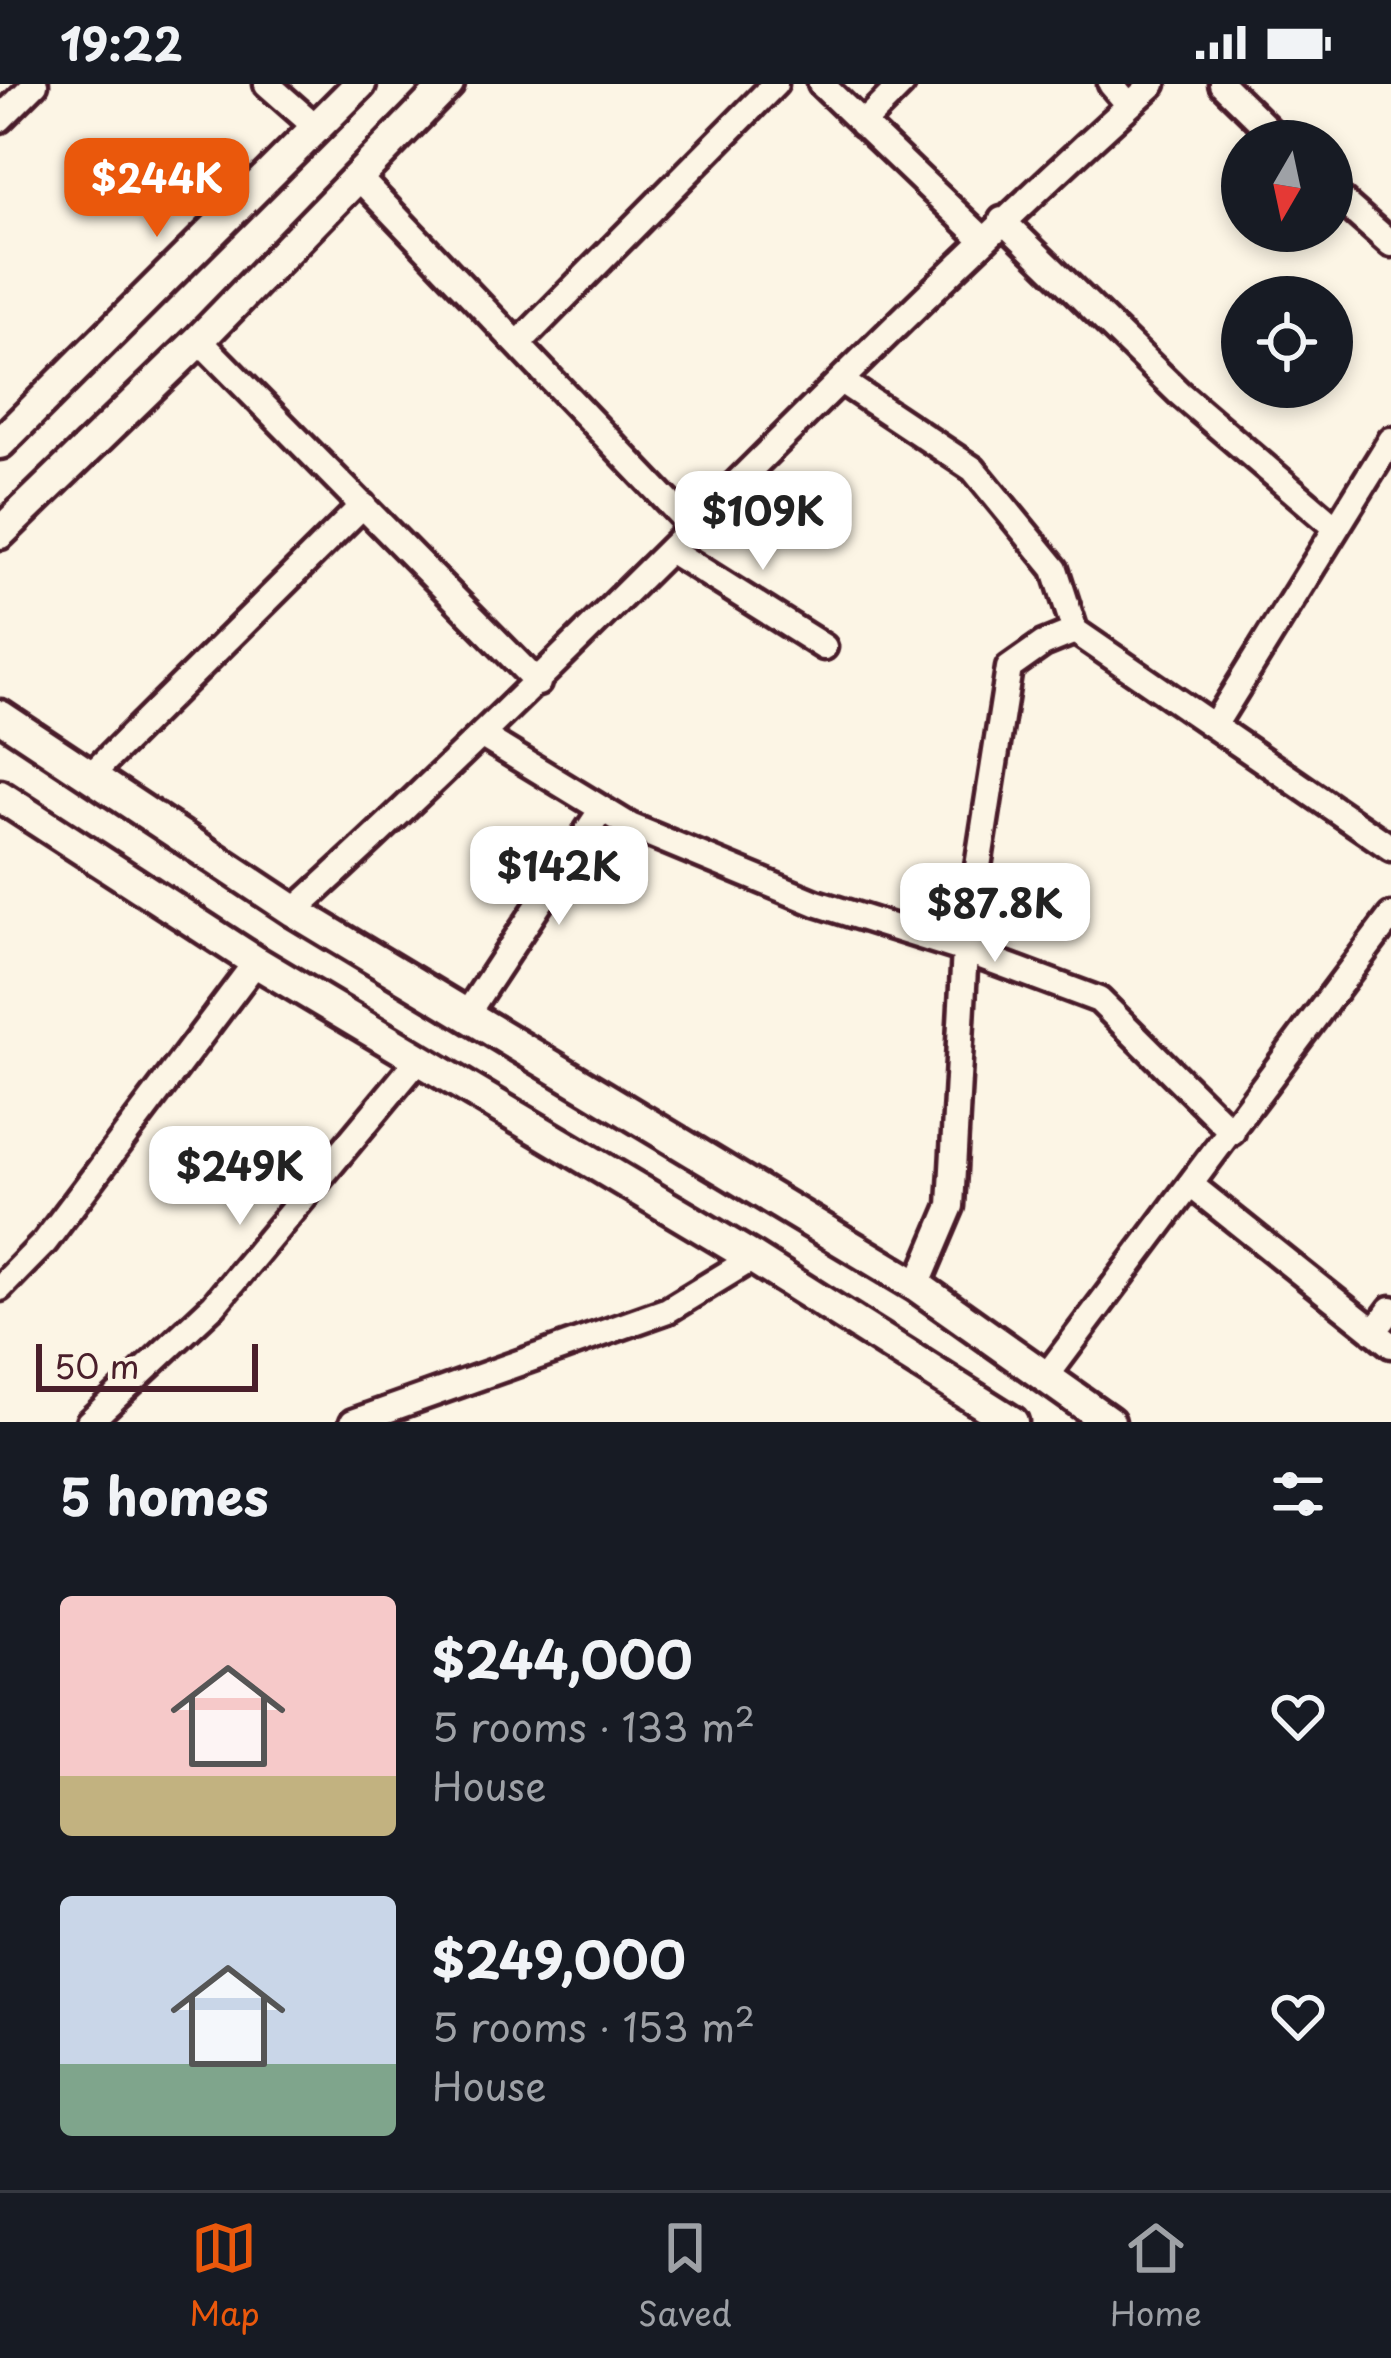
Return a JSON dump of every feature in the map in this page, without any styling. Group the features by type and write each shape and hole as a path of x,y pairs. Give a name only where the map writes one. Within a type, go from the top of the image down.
{"street":[{"path":"0,119 35,84"},
{"path":"267,84 317,128"},
{"path":"0,442 360,84"},
{"path":"0,533 199,340 448,84"},
{"path":"518,344 775,84"},
{"path":"821,84 983,239"},
{"path":"862,124 902,84"},
{"path":"1111,84 1130,105"},
{"path":"294,911 484,737 1002,220 1153,84"},
{"path":"1222,84 1259,120"},
{"path":"358,176 693,528"},
{"path":"1353,211 1391,244"},
{"path":"1002,220 1179,393 1334,526"},
{"path":"199,340 538,683"},
{"path":"841,381 973,470 1055,569 1075,631 1391,848"},
{"path":"1215,724 1391,440"},
{"path":"92,774 363,505"},
{"path":"670,550 824,646"},
{"path":"917,1286 951,1206 965,950 1009,668 1043,644 1075,631"},
{"path":"0,716 294,911 917,1286 1048,1374 1109,1422"},
{"path":"484,737 602,809 816,903 965,950 1099,1000 1232,1132"},
{"path":"0,796 256,962 753,1258 1012,1422"},
{"path":"466,1015 602,809"},
{"path":"1048,1374 1391,916"},
{"path":"0,1288 45,1241 256,962"},
{"path":"89,1422 214,1305 418,1060"},
{"path":"1192,1185 1383,1339 1391,1309"},
{"path":"353,1422 668,1310 753,1258"}]}
